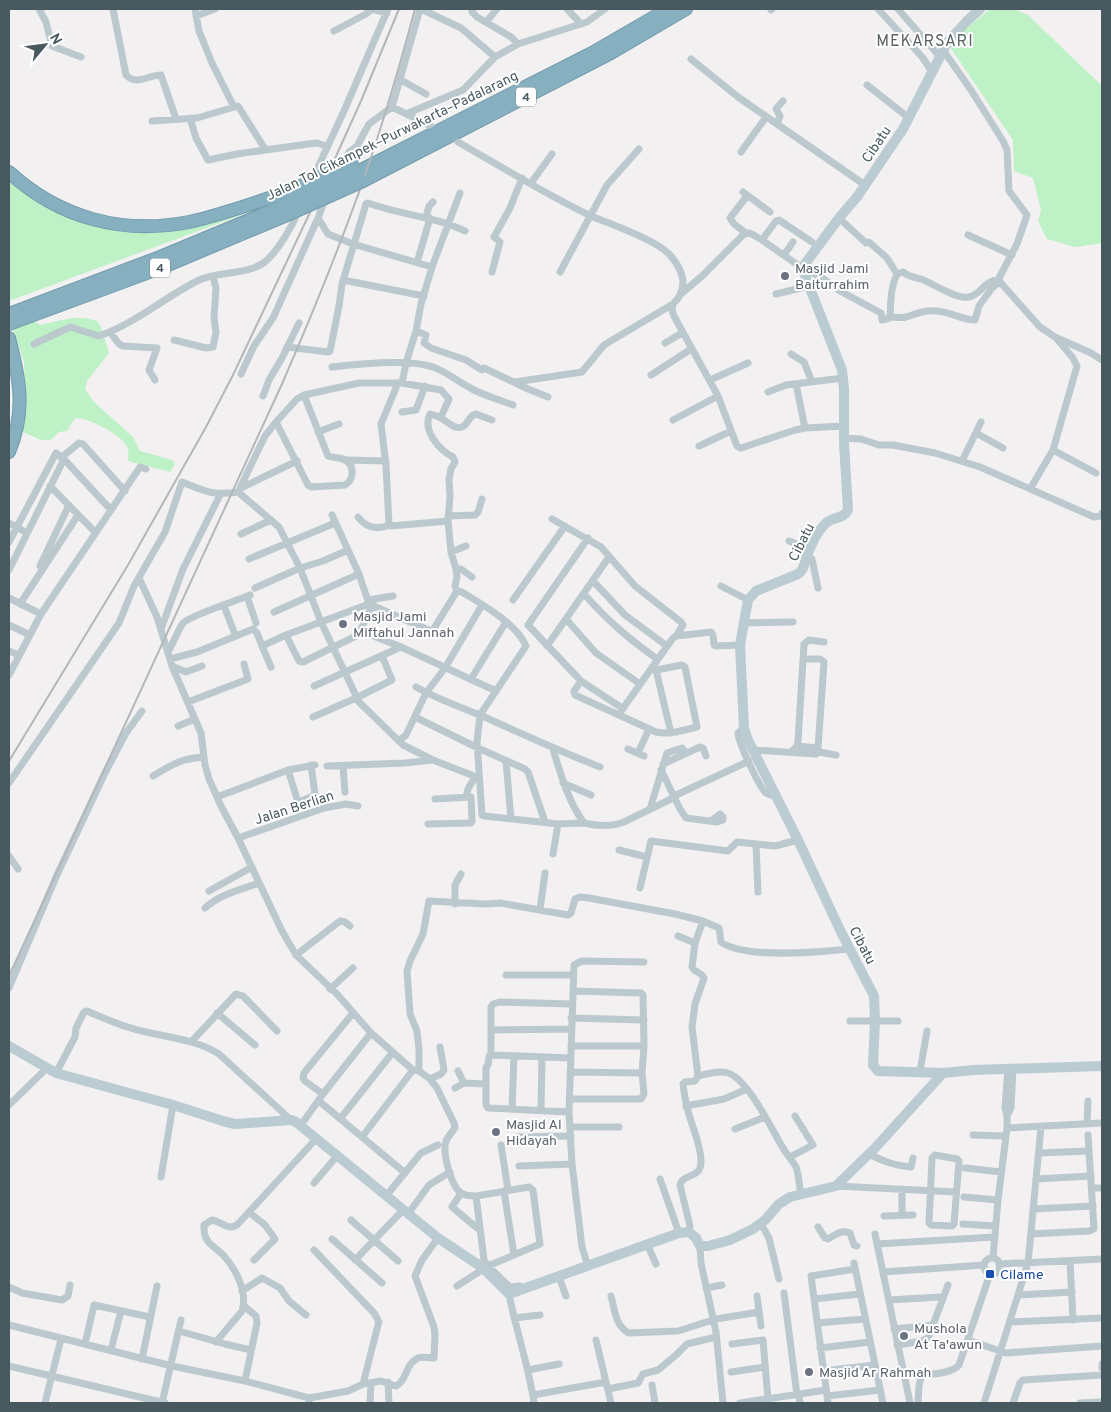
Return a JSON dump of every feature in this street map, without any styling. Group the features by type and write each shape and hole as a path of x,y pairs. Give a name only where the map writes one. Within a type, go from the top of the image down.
{"highway":[{"path":"640,26 662,9"},
{"name":"Jalan Tol Cikampek–Purwakarta–Padalarang","path":"358,171 430,131 592,53 668,9"},
{"name":"Jalan Tol Cikampek–Purwakarta–Padalarang","path":"9,324 30,311 285,205 611,53 686,9"},
{"path":"9,172 43,199 61,208 87,218 122,224 162,226 189,222 226,212 285,205"},
{"name":"Jalan Tol Cikampek–Purwakarta–Padalarang","path":"9,314 30,311"},
{"path":"9,338 21,396 16,432 9,452"},
{"path":"9,364 13,391 12,416 9,428"}],"street":[{"path":"39,9 46,22 52,46 81,56"},
{"path":"113,9 126,75 136,81 161,75 176,119"},
{"path":"215,9 195,12 198,31 234,107"},
{"path":"34,344 70,327 96,336 110,332 142,316 200,280 249,269 266,261 283,240 295,220 387,11 372,9 334,31"},
{"path":"241,374 254,346 273,318 318,218 322,205 349,152 357,146 369,124 392,107 421,9 461,28 495,57"},
{"path":"473,9 472,12 477,17 511,37 518,44"},
{"path":"486,22 497,9"},
{"path":"567,9 581,24"},
{"path":"406,114 463,90 495,57 518,44 581,24 605,9"},
{"path":"878,9 923,58 932,72"},
{"path":"770,212 745,194 730,218 734,224 746,233 762,240 802,268 821,276 840,291 880,313 882,320 890,317 906,317 923,310 948,312 969,320 976,320 979,306 999,281 1028,216 1008,191 1007,150 1003,141 971,90 941,53 899,9"},
{"name":"Cibatu","path":"920,1071 878,1071 873,1065 874,996 849,949 744,728 740,645 748,600 756,591 801,572 808,553 824,524 830,520 841,518 848,510 842,370 802,268 838,218 865,185 910,118 947,43 980,9"},
{"path":"691,58 738,97 865,185"},
{"path":"401,80 426,94"},
{"path":"867,85 910,118"},
{"path":"777,124 780,115 776,109 783,101"},
{"path":"152,121 190,118 238,106 265,149"},
{"path":"392,107 406,114 430,131"},
{"path":"741,152 766,117"},
{"path":"190,118 196,138 208,160 265,149 317,143 326,146"},
{"path":"458,142 592,216 657,245 676,262 681,275 682,293"},
{"path":"560,272 592,216 607,185 639,149"},
{"path":"531,183 552,154"},
{"path":"492,272 500,242 494,237 510,208 522,178"},
{"path":"390,526 386,461 381,424 400,383 416,331 432,266 460,193"},
{"path":"416,263 429,206 433,202"},
{"path":"287,347 330,351 343,280 366,204 368,203 386,210 428,217 449,223 465,231"},
{"path":"318,218 328,234 353,244 432,266"},
{"path":"838,218 866,243 869,242 880,251 897,274"},
{"path":"762,240 776,221 779,220 812,242"},
{"path":"514,382 582,372 604,345 673,304 682,293 746,233"},
{"path":"968,234 1012,255"},
{"path":"784,256 793,242"},
{"path":"890,317 893,282 897,274 902,272 911,278 920,279 941,290 969,297 989,282 999,281"},
{"path":"174,340 206,348 213,347 216,332 214,318 216,288 213,276"},
{"path":"343,280 424,296"},
{"path":"999,281 1040,327 1055,337 1092,353 1102,360"},
{"path":"776,294 809,286"},
{"path":"673,304 674,316 718,396 738,446 741,448 805,428 845,426"},
{"path":"263,396 266,385 299,324"},
{"path":"416,331 426,335 424,342 431,348 466,360 482,370 484,368 548,396"},
{"path":"110,332 119,344 123,346 157,348 150,370 155,380"},
{"path":"665,342 682,333"},
{"path":"1030,489 1053,450 1077,364 1066,348 1055,337"},
{"path":"651,375 692,349"},
{"path":"791,354 804,362 812,382"},
{"path":"332,368 357,364 406,363 434,367 474,390 513,405"},
{"path":"710,380 748,364"},
{"path":"768,392 786,385 843,378"},
{"path":"240,490 265,436 297,399 304,395 359,383 400,383 425,386 442,390 447,395 449,399 441,417"},
{"path":"796,384 805,428"},
{"path":"402,412 416,410 425,386"},
{"path":"304,395 328,456 346,460 386,461"},
{"path":"673,420 718,396"},
{"path":"457,591 455,586 457,577 451,552 448,518 450,469 455,462 453,457 444,452 428,431 427,423 430,414 441,417 456,428 461,428 470,417 476,414 492,420"},
{"path":"276,422 308,485 312,487 345,485 350,482 352,471 346,460"},
{"path":"962,462 981,422"},
{"path":"318,432 339,424"},
{"path":"699,446 731,431"},
{"path":"976,433 1003,448"},
{"path":"844,438 861,439 879,445 893,445 935,453 995,472 1094,516 1101,516 1102,513"},
{"path":"9,542 16,526 59,455 81,443 125,491"},
{"path":"1053,450 1096,473"},
{"path":"9,570 62,463 59,455"},
{"path":"59,455 110,510"},
{"path":"9,783 119,622 134,586 164,532 182,482 220,495 240,490 297,461"},
{"path":"9,675 41,614 95,532 125,491 140,466 146,469"},
{"path":"50,486 95,532"},
{"path":"240,490 279,527 300,568 310,596 344,673 359,696 399,741 433,760 477,777"},
{"path":"161,629 183,569 220,495"},
{"path":"358,518 371,528 475,515 478,512 482,499"},
{"path":"27,592 69,505"},
{"path":"20,604 78,515"},
{"path":"286,635 301,662 361,632 370,603 332,515"},
{"path":"552,519 601,547 635,586 682,622 682,626 676,636 657,659 654,669 620,711"},
{"path":"241,534 271,520"},
{"path":"249,559 335,522"},
{"path":"9,523 27,533"},
{"path":"513,600 565,526"},
{"path":"57,530 65,534"},
{"path":"588,538 528,625 581,681 620,711 649,730 664,734 696,728 698,725 685,666 654,669"},
{"path":"789,541 808,553 812,559 818,588"},
{"path":"451,552 466,546"},
{"path":"255,588 348,550"},
{"path":"547,646 610,557"},
{"path":"456,569 461,569 472,577"},
{"path":"274,612 359,574"},
{"path":"139,578 157,617 170,659 203,740 205,765 217,797 282,931 296,955 372,1033 393,1052 430,1080 437,1088 454,1123 455,1128 446,1145 446,1158 456,1188 461,1193 468,1196 476,1196 532,1188 539,1245 486,1267 457,1286"},
{"path":"592,581 625,615 667,646"},
{"path":"721,586 748,600"},
{"path":"370,603 433,630 457,591"},
{"path":"457,591 494,611 526,646 480,715 477,777 482,815 558,824 617,825 750,763"},
{"path":"584,594 612,624 657,659"},
{"path":"170,659 182,624 193,618 248,596 256,623"},
{"path":"262,646 286,635 392,596"},
{"path":"9,598 41,614"},
{"path":"399,741 406,735 426,693 445,668 482,605"},
{"path":"224,606 234,632"},
{"path":"566,619 596,653 640,684"},
{"path":"471,679 506,622"},
{"path":"743,623 793,622"},
{"path":"9,624 30,635"},
{"path":"170,659 197,652 253,629 257,634 270,667"},
{"path":"361,632 401,647 496,691"},
{"path":"676,636 711,632 714,645 716,646 740,645"},
{"path":"795,749 805,641 824,642"},
{"path":"314,686 401,647"},
{"path":"9,651 19,655"},
{"path":"313,717 392,680 382,656"},
{"path":"170,659 186,672 202,666"},
{"path":"753,750 795,749 816,754 819,750 824,662 820,659 803,659"},
{"path":"188,702 248,679 244,664"},
{"path":"654,669 671,733"},
{"path":"581,681 574,691 575,695 620,711"},
{"path":"416,687 426,693 600,767"},
{"path":"9,988 57,875 105,773 126,733 142,711"},
{"path":"415,717 525,769 528,772 545,822"},
{"path":"178,726 195,719"},
{"path":"744,728 738,733 738,738 765,791 770,795 776,796"},
{"path":"628,749 641,754 649,730"},
{"path":"553,748 563,783 572,805 584,823"},
{"path":"650,809 662,767 686,753 702,748 706,756"},
{"path":"819,750 836,755"},
{"path":"153,776 177,762 188,758 204,757"},
{"path":"327,766 433,760"},
{"path":"506,760 511,819"},
{"path":"217,797 288,770 313,765 315,794 298,802 288,770"},
{"path":"343,766 345,792"},
{"path":"662,767 673,798 683,815 686,818 711,821"},
{"path":"466,797 468,789 477,777"},
{"path":"563,783 591,795"},
{"path":"428,824 471,823 472,821 472,798 435,799"},
{"name":"Jalan Berlian","path":"238,838 324,808 346,804 358,806"},
{"path":"553,854 558,824"},
{"path":"640,888 650,842 653,840 728,851 737,842 775,846 798,840"},
{"path":"756,845 758,892"},
{"path":"619,850 647,857"},
{"path":"9,856 18,869"},
{"path":"209,891 252,867"},
{"path":"540,909 545,873"},
{"path":"455,904 455,885 461,874"},
{"path":"205,908 227,894 260,883"},
{"path":"362,1137 416,1070 419,1049 417,1031 410,1014 407,971 423,934 429,901 446,901 455,904 500,903 568,915 571,913 575,899 580,897 618,902 703,921 719,928 721,942 733,948 793,954 849,949"},
{"path":"296,955 340,920 350,926"},
{"path":"509,1294 558,1277 587,1263 684,1232 690,1226 680,1185 683,1179 698,1171 700,1168 700,1156 686,1106 683,1084 695,1081 698,1076 692,1027 695,1004 704,978 692,968 695,943 703,921"},
{"path":"678,936 695,943"},
{"path":"587,1263 572,1164 569,1112 574,965 578,962 644,962"},
{"path":"330,989 353,968"},
{"path":"506,975 573,975"},
{"path":"570,1099 641,1099 644,1094 642,1073 644,997 642,993 573,991"},
{"path":"192,1041 236,994 243,996 277,1031"},
{"path":"569,1112 487,1106 485,1084 486,1067 491,1054 491,1007 493,1004 572,1004"},
{"path":"9,1105 52,1071 75,1036 76,1028 85,1010 140,1031 192,1041 208,1047 219,1054 291,1120 301,1125 438,1238 486,1267 506,1284 513,1287 569,1269"},
{"path":"217,1013 255,1045"},
{"path":"353,1013 304,1073 302,1078 340,1118 405,1173"},
{"path":"572,1018 644,1020"},
{"path":"850,1021 898,1021"},
{"path":"491,1030 571,1030"},
{"path":"927,1032 920,1071 943,1073 1011,1068 1102,1066"},
{"path":"301,1125 372,1033"},
{"path":"9,1046 52,1071 235,1124 291,1120"},
{"path":"571,1046 644,1046"},
{"path":"430,1080 441,1074 444,1070 440,1047"},
{"path":"340,1118 393,1052"},
{"path":"491,1054 570,1058"},
{"path":"512,1109 514,1056"},
{"path":"541,1110 542,1058"},
{"path":"1011,1068 1005,1108 1007,1116 1006,1132 993,1258 999,1264 1102,1259"},
{"path":"458,1071 464,1083"},
{"path":"570,1072 642,1073"},
{"path":"698,1076 719,1072 728,1073 739,1080 747,1089 797,1169 801,1194"},
{"path":"836,1186 869,1154 943,1073"},
{"path":"455,1088 464,1083 485,1084"},
{"path":"686,1106 724,1099 747,1089"},
{"path":"1087,1123 1088,1101"},
{"path":"161,1177 173,1106"},
{"path":"790,1157 813,1144 795,1116"},
{"path":"735,1129 765,1117"},
{"path":"973,1134 1102,1123"},
{"path":"570,1127 619,1127"},
{"path":"984,1403 1028,1263 1041,1127"},
{"path":"517,1137 571,1136"},
{"path":"1031,1234 1093,1230 1088,1136"},
{"path":"216,1342 244,1306 242,1291 235,1270 210,1245 204,1236 204,1225 212,1220 233,1228 250,1213 316,1139"},
{"path":"386,1196 421,1153 438,1145"},
{"path":"501,1145 514,1255"},
{"path":"1039,1153 1088,1151"},
{"path":"869,1154 898,1166 911,1167 913,1158"},
{"path":"934,1155 957,1159 954,1224 952,1226 931,1226 929,1224 930,1190 934,1155"},
{"path":"314,1183 337,1156"},
{"path":"519,1166 572,1164"},
{"path":"965,1168 1001,1172"},
{"path":"356,1260 374,1240 406,1212 429,1185 450,1172"},
{"path":"1036,1179 1091,1176"},
{"path":"660,1179 684,1232 696,1238 700,1246 701,1263 716,1337 724,1403"},
{"path":"700,1246 708,1246 730,1240 761,1224 785,1199 836,1186 956,1192"},
{"path":"1092,1188 1102,1188"},
{"path":"902,1189 902,1215"},
{"path":"461,1193 452,1207 477,1228 480,1228"},
{"path":"476,1196 484,1260 486,1267 509,1294 528,1370 534,1403"},
{"path":"964,1197 998,1200"},
{"path":"1033,1209 1093,1206"},
{"path":"250,1213 265,1225 275,1239 254,1260"},
{"path":"884,1216 913,1215"},
{"path":"351,1220 398,1261"},
{"path":"761,1224 769,1238 780,1279"},
{"path":"963,1224 995,1226"},
{"path":"818,1226 825,1238 828,1239 844,1231 850,1232 854,1245 857,1246"},
{"path":"875,1234 910,1403"},
{"path":"9,1325 142,1359 245,1381 309,1401 348,1391 363,1384 381,1381 388,1382 394,1386 400,1385 410,1364 418,1358 434,1358 434,1327 415,1276 422,1260 438,1238"},
{"path":"877,1244 994,1238"},
{"path":"332,1239 382,1283"},
{"path":"648,1244 656,1264"},
{"path":"314,1250 374,1313 379,1322 363,1384"},
{"path":"990,1274 985,1270 984,1265 987,1260 993,1258"},
{"path":"1070,1261 1073,1320"},
{"path":"990,1274 994,1274 998,1270 999,1264"},
{"path":"883,1272 984,1265"},
{"path":"827,1396 811,1276 854,1266 883,1403"},
{"path":"904,1375 922,1376 956,1369 959,1366 990,1274"},
{"path":"558,1277 566,1296"},
{"path":"242,1291 262,1278 280,1288 289,1301 306,1315"},
{"path":"9,1287 22,1293 62,1300 68,1296 70,1285"},
{"path":"706,1288 722,1285"},
{"path":"897,1344 926,1340 948,1285"},
{"path":"142,1359 157,1286"},
{"path":"1019,1294 1072,1292"},
{"path":"784,1293 800,1403"},
{"path":"814,1299 860,1294"},
{"path":"611,1296 618,1322 621,1328 629,1334 660,1333 678,1330 713,1320 759,1312"},
{"path":"757,1296 761,1326"},
{"path":"889,1300 943,1298"},
{"path":"85,1344 94,1305 150,1317"},
{"path":"244,1306 256,1316 257,1326 245,1381"},
{"path":"111,1350 121,1311"},
{"path":"514,1318 540,1315"},
{"path":"1010,1322 1102,1318"},
{"path":"817,1324 865,1319"},
{"path":"9,1366 163,1403 181,1320"},
{"path":"894,1329 933,1324"},
{"path":"179,1331 251,1350"},
{"path":"533,1395 607,1385 638,1383 643,1374 658,1370 688,1344 716,1337"},
{"path":"45,1403 61,1339"},
{"path":"596,1340 611,1403"},
{"path":"732,1344 762,1340 766,1367 764,1401"},
{"path":"968,1340 1006,1353 1102,1346"},
{"path":"820,1348 870,1342"},
{"path":"528,1370 559,1364"},
{"path":"824,1371 875,1366"},
{"path":"732,1372 766,1367"},
{"path":"1013,1403 1023,1380 1102,1375"},
{"path":"918,1403 922,1376"},
{"path":"388,1382 389,1403"},
{"path":"370,1403 371,1383"},
{"path":"652,1385 655,1403"},
{"path":"740,1403 798,1395 827,1396 880,1390"},
{"path":"1080,1403 1102,1402"}],"green space":[{"path":"990,9 1014,9 1028,15 1102,86 1102,243 1075,247 1047,239 1038,221 1041,210 1033,178 1014,171 1013,140 950,47 962,32"},
{"path":"9,177 36,200 61,214 120,231 250,207 252,211 9,301"},
{"path":"71,318 85,318 97,321 101,327 109,353 87,381 85,389 94,402 133,437 140,451 173,460 175,464 170,472 128,461 128,451 124,442 107,430 87,420 75,418 67,431 59,432 51,440 41,440 21,431 25,396 24,362 13,329 34,321 40,325"}],"railway":[{"path":"9,761 128,565 206,427 233,375 323,185 361,101 399,9"},
{"path":"9,976 309,322 369,165 415,9"}],"place":[{"name":"Masjid Jami Baiturrahim","path":"785,276"},
{"name":"Masjid Jami Miftahul Jannah","path":"343,624"},
{"name":"Masjid Al Hidayah","path":"496,1132"},
{"name":"Cilame","path":"990,1274"},
{"name":"Mushola At Ta'awun","path":"904,1336"},
{"name":"Masjid Ar Rahmah","path":"809,1372"}],"district":[{"name":"MEKARSARI","path":"925,40"}]}
